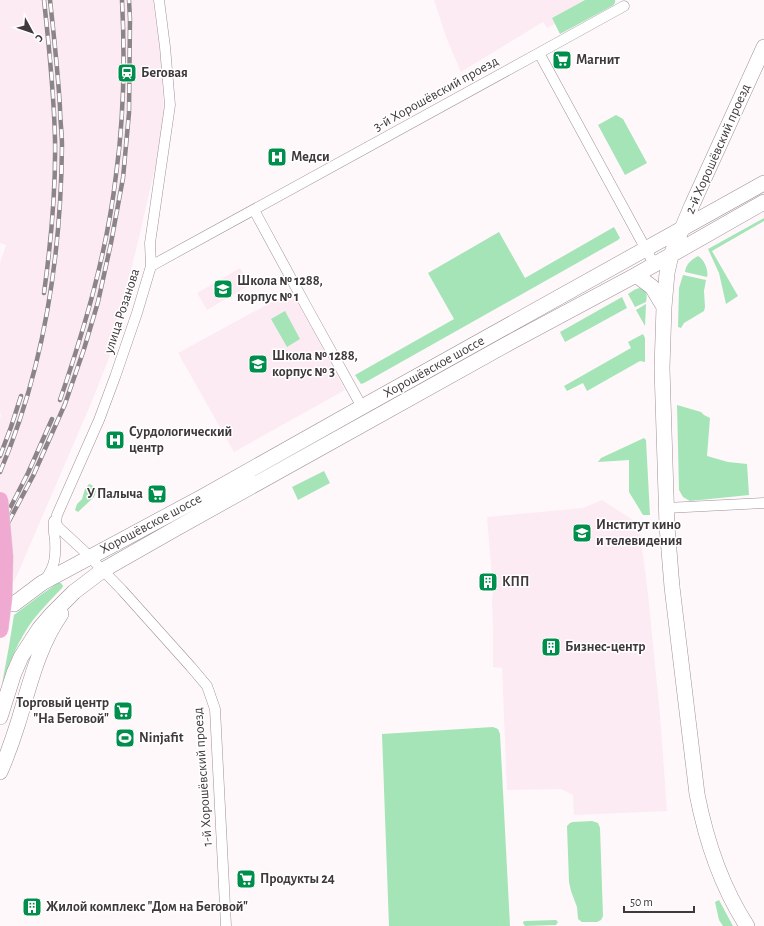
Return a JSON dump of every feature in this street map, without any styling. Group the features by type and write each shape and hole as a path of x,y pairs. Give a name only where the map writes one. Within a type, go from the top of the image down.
{"main road":[{"name":"2-й Хорошёвский проезд","path":"746,926 720,875 708,842 697,794 672,587 666,508 662,368 664,307 667,273 671,255 692,205 764,47"},
{"name":"Хорошёвское шоссе","path":"90,557 202,497 764,183"},
{"name":"Хорошёвское шоссе","path":"103,570 502,347 636,275 764,202"},
{"path":"649,247 662,247 671,255"},
{"path":"636,275 652,287 664,307"},
{"path":"0,500 5,557 4,598 0,630"},
{"path":"14,604 42,583 90,557"},
{"path":"0,716 14,673 21,657 39,628 74,592 103,570"},
{"path":"0,772 18,724 35,665 48,635 59,616 77,594 103,570"}],"street":[{"name":"улица Розанова","path":"42,583 50,572 55,560 56,552 54,525 57,515 99,420 139,306 151,266 150,243 170,105 159,0"},
{"name":"3-й Хорошёвский проезд","path":"151,266 624,6"},
{"path":"539,53 649,247 654,264"},
{"path":"254,210 362,407"},
{"path":"666,508 764,503"},
{"path":"57,515 56,522 58,527 90,557"},
{"name":"Хорошёвское шоссе","path":"90,557 103,570"},
{"name":"1-й Хорошёвский проезд","path":"103,570 207,686 215,709 226,926"}],"shaded area":[{"path":"0,0 153,0 161,60 164,113 161,143 109,358 15,580 0,595 0,263 6,245 0,243"},
{"path":"434,0 585,0 552,18 555,24 547,28 543,22 461,72 446,37"},
{"name":"Школа № 1288, корпус № 1","path":"240,268 250,285 207,310 197,293"},
{"name":"Школа № 1288, корпус № 3","path":"292,291 345,390 234,452 178,353"},
{"path":"602,500 639,524 648,594 660,715 667,811 574,815 573,795 561,789 507,790 502,668 493,667 493,590 487,517 583,508"}],"green space":[{"path":"585,0 615,0 615,3 560,34 552,18"},
{"path":"616,115 623,119 647,163 625,175 598,125"},
{"path":"764,218 764,221 712,251 738,296 726,304 719,273 708,249"},
{"path":"614,227 620,238 618,240 364,383 361,384 355,375 454,319 428,273 499,232 525,278"},
{"path":"698,256 706,265 707,277 685,272 689,262"},
{"path":"683,275 706,280 704,291 705,307 704,311 684,323 681,328 678,327 679,288"},
{"path":"639,288 645,290 647,296 646,302 635,307 628,294"},
{"path":"622,297 627,308 565,342 560,332"},
{"path":"646,304 645,326 636,310"},
{"path":"285,311 300,339 287,347 271,319"},
{"path":"643,334 645,338 645,362 640,361 587,391 583,383 567,391 564,386 631,348 628,342"},
{"path":"677,405 701,412 710,418 707,456 728,462 747,464 749,495 690,501 683,497 679,490"},
{"path":"644,438 646,440 650,515 643,515 629,492 629,460 598,462 601,458"},
{"path":"324,471 330,483 298,500 292,487"},
{"path":"89,484 92,485 96,491 94,497 78,512 75,510 77,504 82,499 85,489"},
{"path":"58,583 61,583 63,586 62,588 33,620 23,635 15,650 2,684 14,615"},
{"path":"493,727 498,729 500,734 510,926 389,926 382,734"},
{"path":"592,821 598,823 600,828 603,916 601,920 597,922 582,922 578,919 577,907 569,882 567,826 573,822"},
{"path":"719,900 733,926 723,926 719,920 715,902"},
{"path":"556,920 558,922 556,925 525,926 523,923 525,921"}],"railway":[{"path":"44,0 52,86 55,158 49,255 44,293"},
{"path":"0,472 15,433 39,353 54,270 61,187 62,140 50,0"},
{"path":"60,400 94,289 112,204 119,153 122,109 124,66 122,0"},
{"path":"0,538 33,476 65,404 98,302 123,178 129,113 129,0"},
{"path":"0,456 21,396"},
{"path":"6,516 28,473 52,419"}],"place":[{"name":"Магнит","path":"562,60"},
{"name":"Беговая","path":"127,73"},
{"name":"Медси","path":"277,157"},
{"name":"Школа № 1288, корпус № 1","path":"223,289"},
{"name":"Школа № 1288, корпус № 3","path":"258,364"},
{"name":"Сурдологический центр","path":"115,440"},
{"name":"У Палыча","path":"157,494"},
{"name":"Институт кино и телевидения","path":"582,533"},
{"name":"КПП","path":"488,582"},
{"name":"Бизнес-центр","path":"551,647"},
{"name":"Торговый центр \"На Беговой\"","path":"123,711"},
{"name":"Ninjafit","path":"125,738"},
{"name":"Продукты 24","path":"246,879"},
{"name":"Жилой комплекс \"Дом на Беговой\"","path":"32,907"}]}
